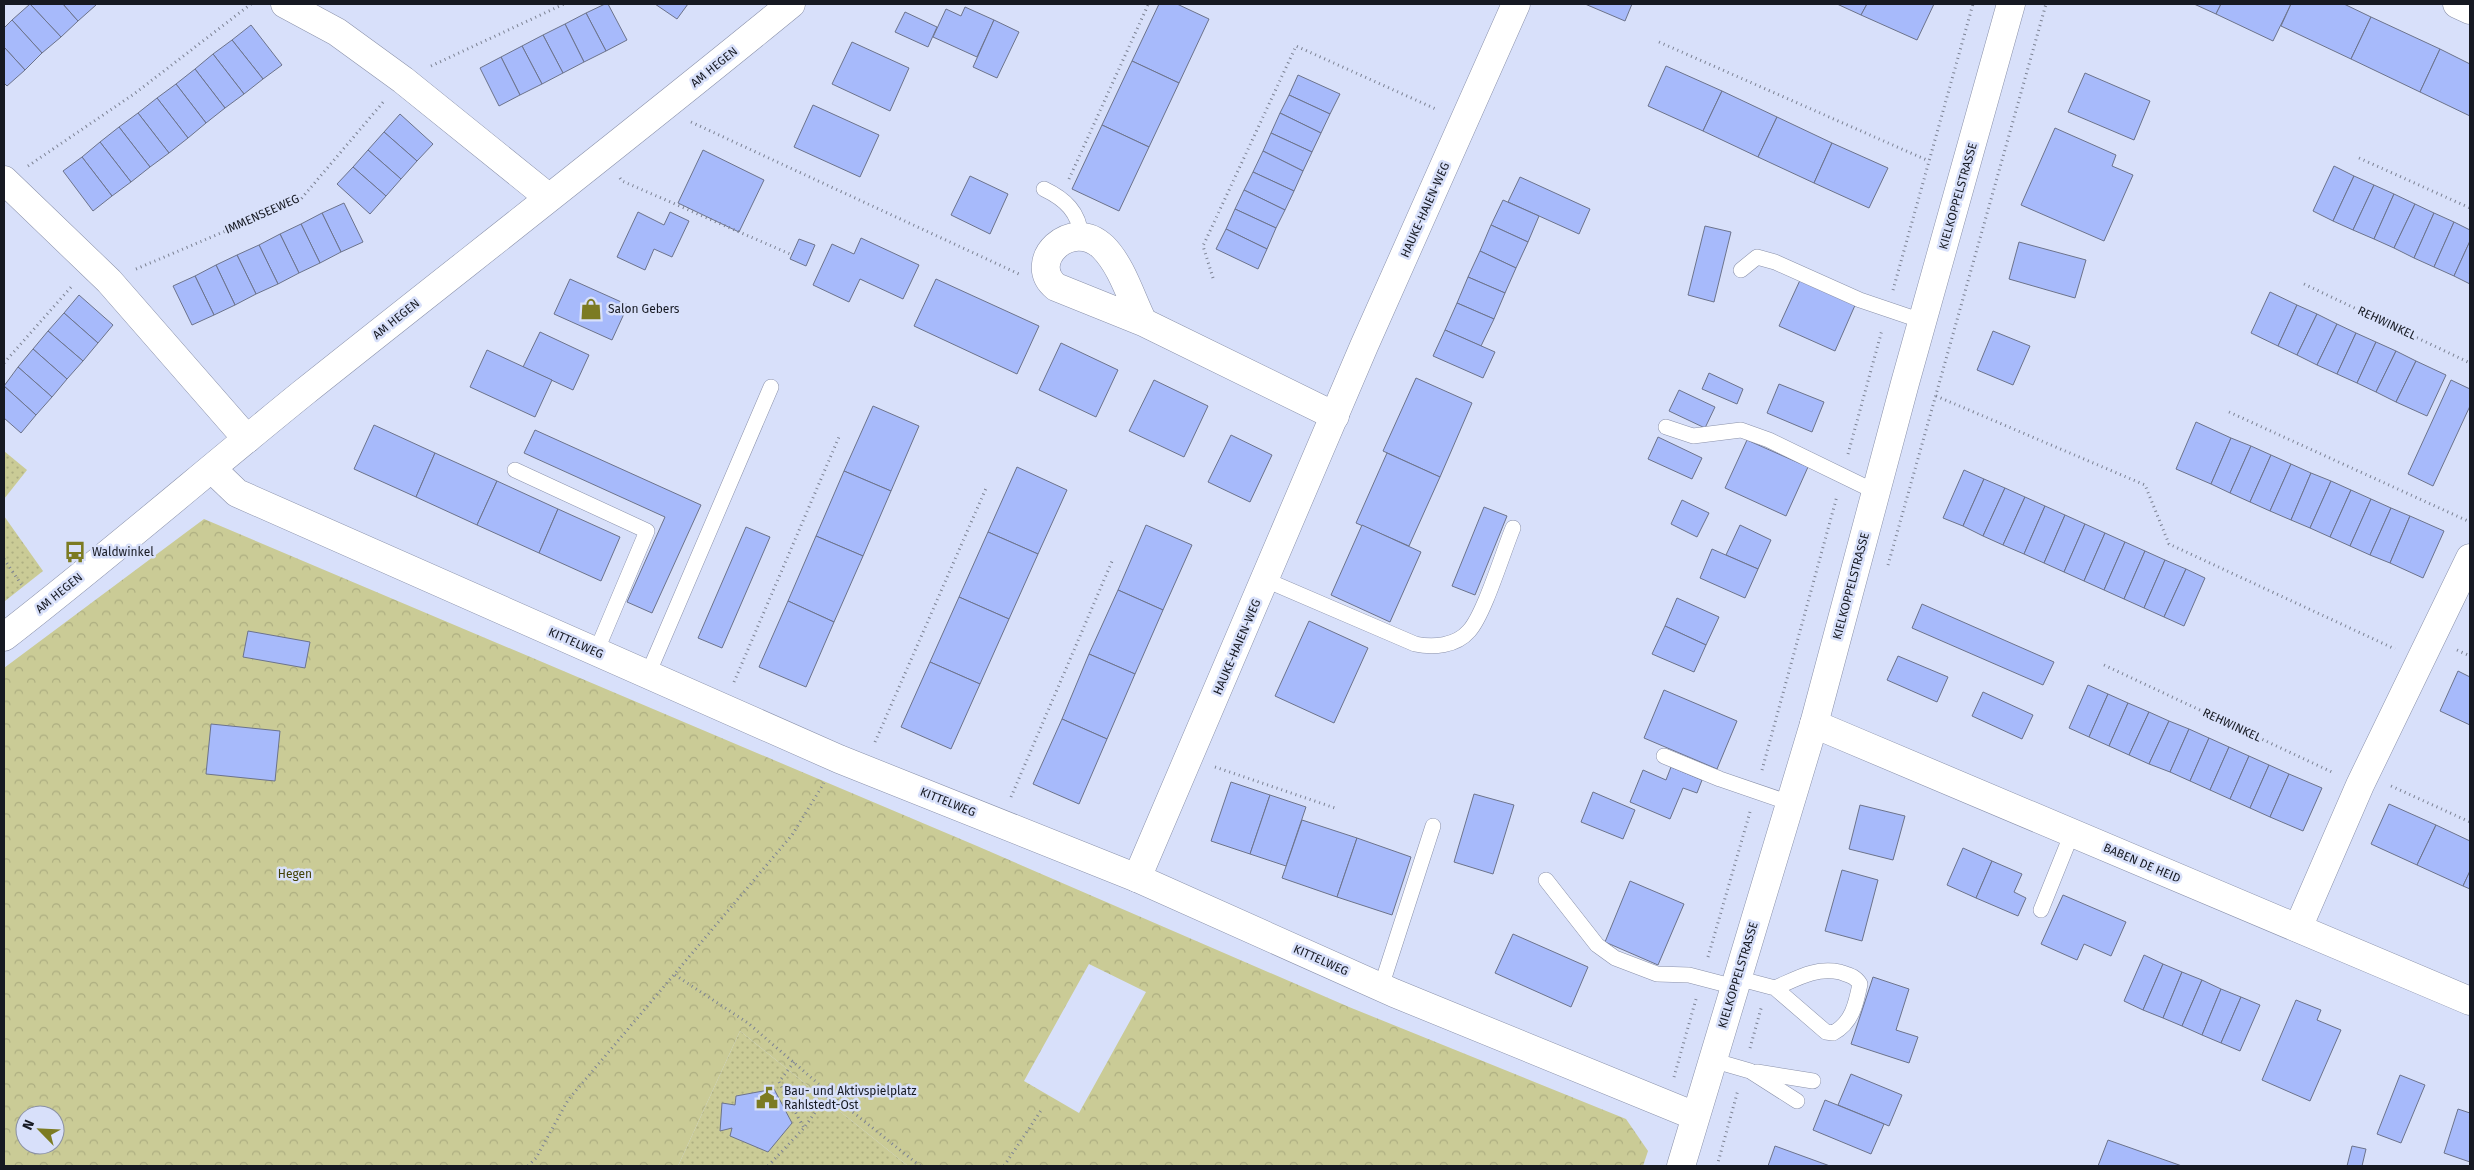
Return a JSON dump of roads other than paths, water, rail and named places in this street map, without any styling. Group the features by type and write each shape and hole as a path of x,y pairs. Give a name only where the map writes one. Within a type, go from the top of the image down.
{"street":[{"path":"285,4 337,32 402,80 548,197"},
{"name":"AM HEGEN","path":"4,637 212,469 247,438 791,4"},
{"name":"HAUKE-HAIEN-WEG","path":"1137,878 1335,416 1516,4"},
{"name":"KIELKOPPELSTRASSE","path":"1681,1166 1814,724 1922,321 2011,4"},
{"path":"2457,4 2470,10"},
{"path":"4,181 100,273 247,438"},
{"path":"1143,322 1115,262 1097,242 1081,236 1072,236 1056,246 1046,268 1049,280 1056,287 1143,322 1335,416"},
{"name":"KITTELWEG","path":"212,469 237,494 851,764 1137,878 1381,987 1695,1116"},
{"path":"2298,928 2363,779 2470,558"},
{"name":"BABEN DE HEID","path":"1814,724 2470,1001"}],"lane":[{"path":"1044,189 1068,204 1079,222 1081,236"},
{"path":"1741,270 1757,257 1774,262 1860,300 1922,321"},
{"path":"648,674 771,387"},
{"path":"1666,428 1693,436 1741,430 1769,440 1876,492"},
{"path":"515,470 647,531 596,652"},
{"path":"1266,580 1415,644 1430,648 1445,644 1469,632 1480,612 1513,528"},
{"path":"1664,756 1790,803"},
{"path":"1381,987 1433,826"},
{"path":"2041,910 2072,833"},
{"path":"1546,880 1597,945 1615,958 1657,974 1677,973 1776,988 1815,970 1821,970 1856,977 1860,984 1855,1007 1844,1027 1833,1033 1826,1032 1776,988"},
{"path":"1712,1060 1750,1071 1813,1080"},
{"path":"1750,1071 1797,1101"}],"place":[{"name":"Salon Gebers","path":"591,309"},
{"name":"Waldwinkel","path":"75,552"},
{"name":"Bau- und Aktivspielplatz Rahlstedt-Ost","path":"767,1098"}],"park label":[{"name":"Hegen","path":"295,874"}]}
